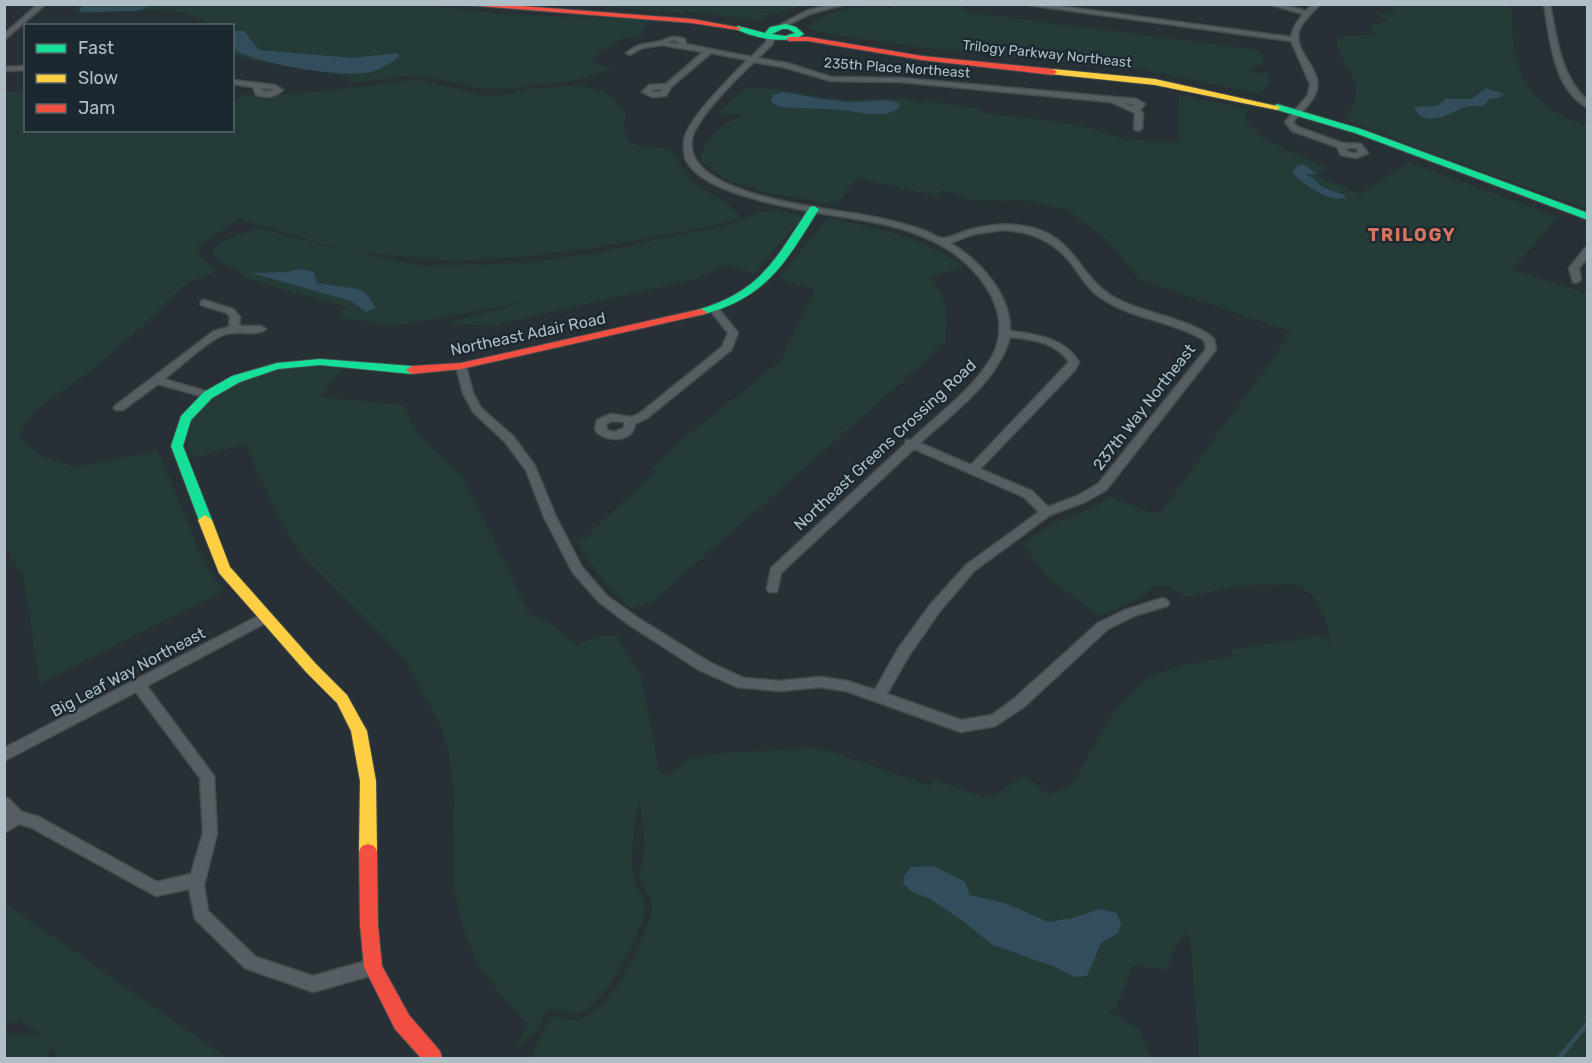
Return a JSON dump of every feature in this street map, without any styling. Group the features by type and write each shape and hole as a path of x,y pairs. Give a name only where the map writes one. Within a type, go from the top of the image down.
{"street":[{"path":"4,38 8,30 43,4"},
{"name":"Trilogy Parkway Northeast","path":"456,4 663,18 784,33"},
{"name":"Trilogy Parkway Northeast","path":"519,4 675,14 922,58 1116,77 1206,91 1297,111 1358,131 1587,217"},
{"path":"1024,4 1293,39"},
{"path":"1271,4 1308,13"},
{"path":"1317,4 1300,21 1293,39 1295,50 1312,76 1314,85 1309,98 1289,122 1292,127 1342,146"},
{"path":"1547,4 1561,71 1581,101 1587,106"},
{"path":"840,5 801,22 769,43 752,59 693,127 687,142 694,163 701,172 741,194 892,224 943,242 972,264 987,280 1002,308 1006,333 1033,338 1060,346 1067,351 1074,362 1071,368 973,470"},
{"path":"711,106 762,61 784,33 808,12 840,5"},
{"path":"8,30 24,30"},
{"name":"235th Place Northeast","path":"630,53 640,46 663,43 795,68 831,79 901,80 1137,101 1138,129"},
{"path":"668,86 709,51"},
{"path":"4,69 24,68"},
{"path":"234,82 257,86"},
{"name":"Northeast Adair Road","path":"373,967 369,925 368,781 359,731 342,699 224,568 177,446 185,419 208,395 236,379 277,366 320,362 420,371 461,366 715,310 753,291 770,276 814,209"},
{"name":"237th Way Northeast","path":"879,696 903,654 935,608 970,568 1046,512 1081,499 1102,487 1211,349 1209,339 1196,331 1105,297 1061,246 1040,234 1012,227 985,227 943,242"},
{"path":"1576,280 1574,268 1587,250"},
{"path":"204,303 230,311 235,317 234,329"},
{"path":"630,422 643,416 727,348 733,333 715,310"},
{"path":"119,408 218,333 234,329 261,329"},
{"name":"Northeast Greens Crossing Road","path":"773,589 776,571 910,443 972,389 997,360 1006,333"},
{"path":"461,366 468,393 477,410 509,439 531,469 550,517 577,570 603,599 704,666 742,683 780,686 820,682 847,686 961,726 995,720 1020,702 1103,626 1130,613 1163,603"},
{"path":"156,380 208,395"},
{"path":"910,443 1028,494 1046,512"},
{"name":"Big Leaf Way Northeast","path":"4,755 266,617"},
{"path":"138,685 207,776 210,833 197,880 201,914 251,963 313,984 373,967 402,1022 433,1059"},
{"path":"4,803 16,816 55,833 156,890 197,880"},
{"path":"4,827 16,816"}],"green space":[{"path":"82,4 410,4 492,13 649,20 639,38 622,38 606,50 600,49 593,63 612,68 609,71 563,83 529,84 531,85 491,89 466,87 470,85 417,75 348,83 350,77 239,58 234,55 234,24 206,24 182,13 166,11 82,14 72,12"},
{"path":"579,5 803,5 779,13 759,11 775,15 758,20 683,11 686,13"},
{"path":"894,5 960,5 967,12 1259,50 1264,65 1255,64 1249,71 1268,73 1269,83 1261,94 1134,68 1121,67 1120,69 916,47 825,33 810,30 808,27 824,16 846,9 890,8"},
{"path":"1388,5 1510,5 1517,62 1529,87 1547,107 1587,125 1587,209 1344,119 1353,104 1356,84 1343,60 1337,37 1376,34 1368,25 1388,22 1378,14 1397,12"},
{"path":"423,81 482,95 499,96 529,89 580,85 610,94 626,113 623,129 629,142 639,146 671,149 691,182 725,202 741,218 707,227 586,249 517,257 456,261 354,252 422,266 523,263 598,253 726,226 758,213 776,210 800,215 803,219 755,273 723,265 700,278 490,326 447,323 525,302 395,326 340,317 346,307 247,279 220,262 212,252 222,241 258,228 339,249 240,219 197,246 201,258 218,271 185,284 154,316 91,371 34,411 18,435 40,456 76,467 158,451 201,556 223,591 40,684 23,576 5,547 4,92 24,91 24,132 234,132 234,102 243,95 272,98 282,94"},
{"path":"744,89 778,89 842,100 884,98 907,99 921,103 928,101 980,109 982,113 1075,125 1129,141 1129,139 1173,143 1182,140 1178,136 1179,95 1250,109 1245,117 1249,125 1258,133 1281,147 1329,168 1318,176 1360,194 1408,162 1558,217 1512,270 1587,293 1587,1058 1199,1058 1191,942 1187,933 1174,950 1168,970 1133,965 1116,1009 1106,1009 1140,1030 1150,1058 530,1058 551,1017 574,1020 587,1016 598,1008 619,983 643,936 652,908 639,875 645,848 640,800 635,826 632,870 645,907 631,948 611,982 591,1006 578,1013 546,1010 536,1031 514,1051 528,1024 500,994 475,959 460,918 453,881 454,801 450,756 438,720 403,657 301,554 277,515 246,444 193,458 188,440 190,428 197,416 218,395 244,380 257,374 287,368 315,366 343,368 320,397 403,405 420,437 462,475 529,614 549,622 577,645 599,636 617,636 642,678 658,767 663,774 669,775 688,759 713,754 812,748 832,752 931,786 934,779 982,797 993,796 1025,775 1048,795 1068,787 1076,778 1113,712 1150,676 1183,665 1234,656 1231,650 1324,635 1332,646 1325,619 1315,598 1304,588 1291,584 1237,586 1188,597 1166,586 1154,586 1138,600 1100,616 1051,581 1023,544 1050,525 1096,506 1110,496 1151,513 1161,512 1292,332 1140,280 1103,236 1066,210 1031,201 966,200 963,199 964,196 940,190 936,196 857,178 836,205 760,191 725,179 700,160 711,137 721,127 744,116 718,113"},
{"path":"828,218 864,225 916,241 964,267 930,277 942,295 947,311 945,345 940,344 928,359 651,603 630,608 600,577 577,540 585,538 655,472 650,469 675,449 673,447 780,362 815,289 778,279"},
{"path":"5,903 227,1058 57,1058 53,1045 46,1058 5,1058 5,1034 45,1036 20,1021 5,1024"}],"water":[{"path":"85,4 146,5 145,8 137,11 81,12 80,9"},
{"path":"234,31 244,31 259,50 352,58 397,53 400,56 386,66 371,72 340,73 300,69 245,55 234,50"},
{"path":"1486,88 1504,94 1500,98 1489,99 1484,106 1465,107 1438,118 1424,118 1414,107 1437,106 1446,99 1472,99"},
{"path":"783,92 851,102 887,100 899,103 899,108 887,114 867,114 843,110 780,107 771,102 773,95"},
{"path":"1303,164 1317,174 1305,174 1322,187 1344,195 1346,198 1332,198 1303,182 1292,172 1298,165"},
{"path":"299,269 314,272 317,283 358,289 366,293 376,308 366,312 351,301 251,273 287,272"},
{"path":"934,866 965,882 970,895 1005,903 1048,922 1072,918 1100,909 1117,913 1121,923 1118,933 1101,943 1087,976 1074,977 1055,967 993,945 960,919 930,899 912,892 903,883 911,867"}],"waterway":[{"path":"1559,1058 1588,1023"}],"traffic: fast":[{"path":"738,28 777,38 800,34 786,26 769,31 768,35"},
{"path":"1277,107 1358,131 1588,217"},
{"path":"701,312 723,306 756,286 781,260 814,209"},
{"path":"205,520 177,446 185,419 208,395 236,379 277,366 320,362 412,370"}],"traffic: slow":[{"path":"1053,72 1155,82 1277,107"},
{"path":"205,520 224,569 311,668 342,699 359,731 368,781 368,851"}],"traffic: jam":[{"path":"456,4 692,21 738,28"},
{"path":"791,39 808,39 922,58 1053,72"},
{"path":"412,370 461,366 701,312"},
{"path":"368,851 369,925 373,967 402,1022 433,1058"}],"district":[{"name":"TRILOGY","path":"1412,235"}]}
